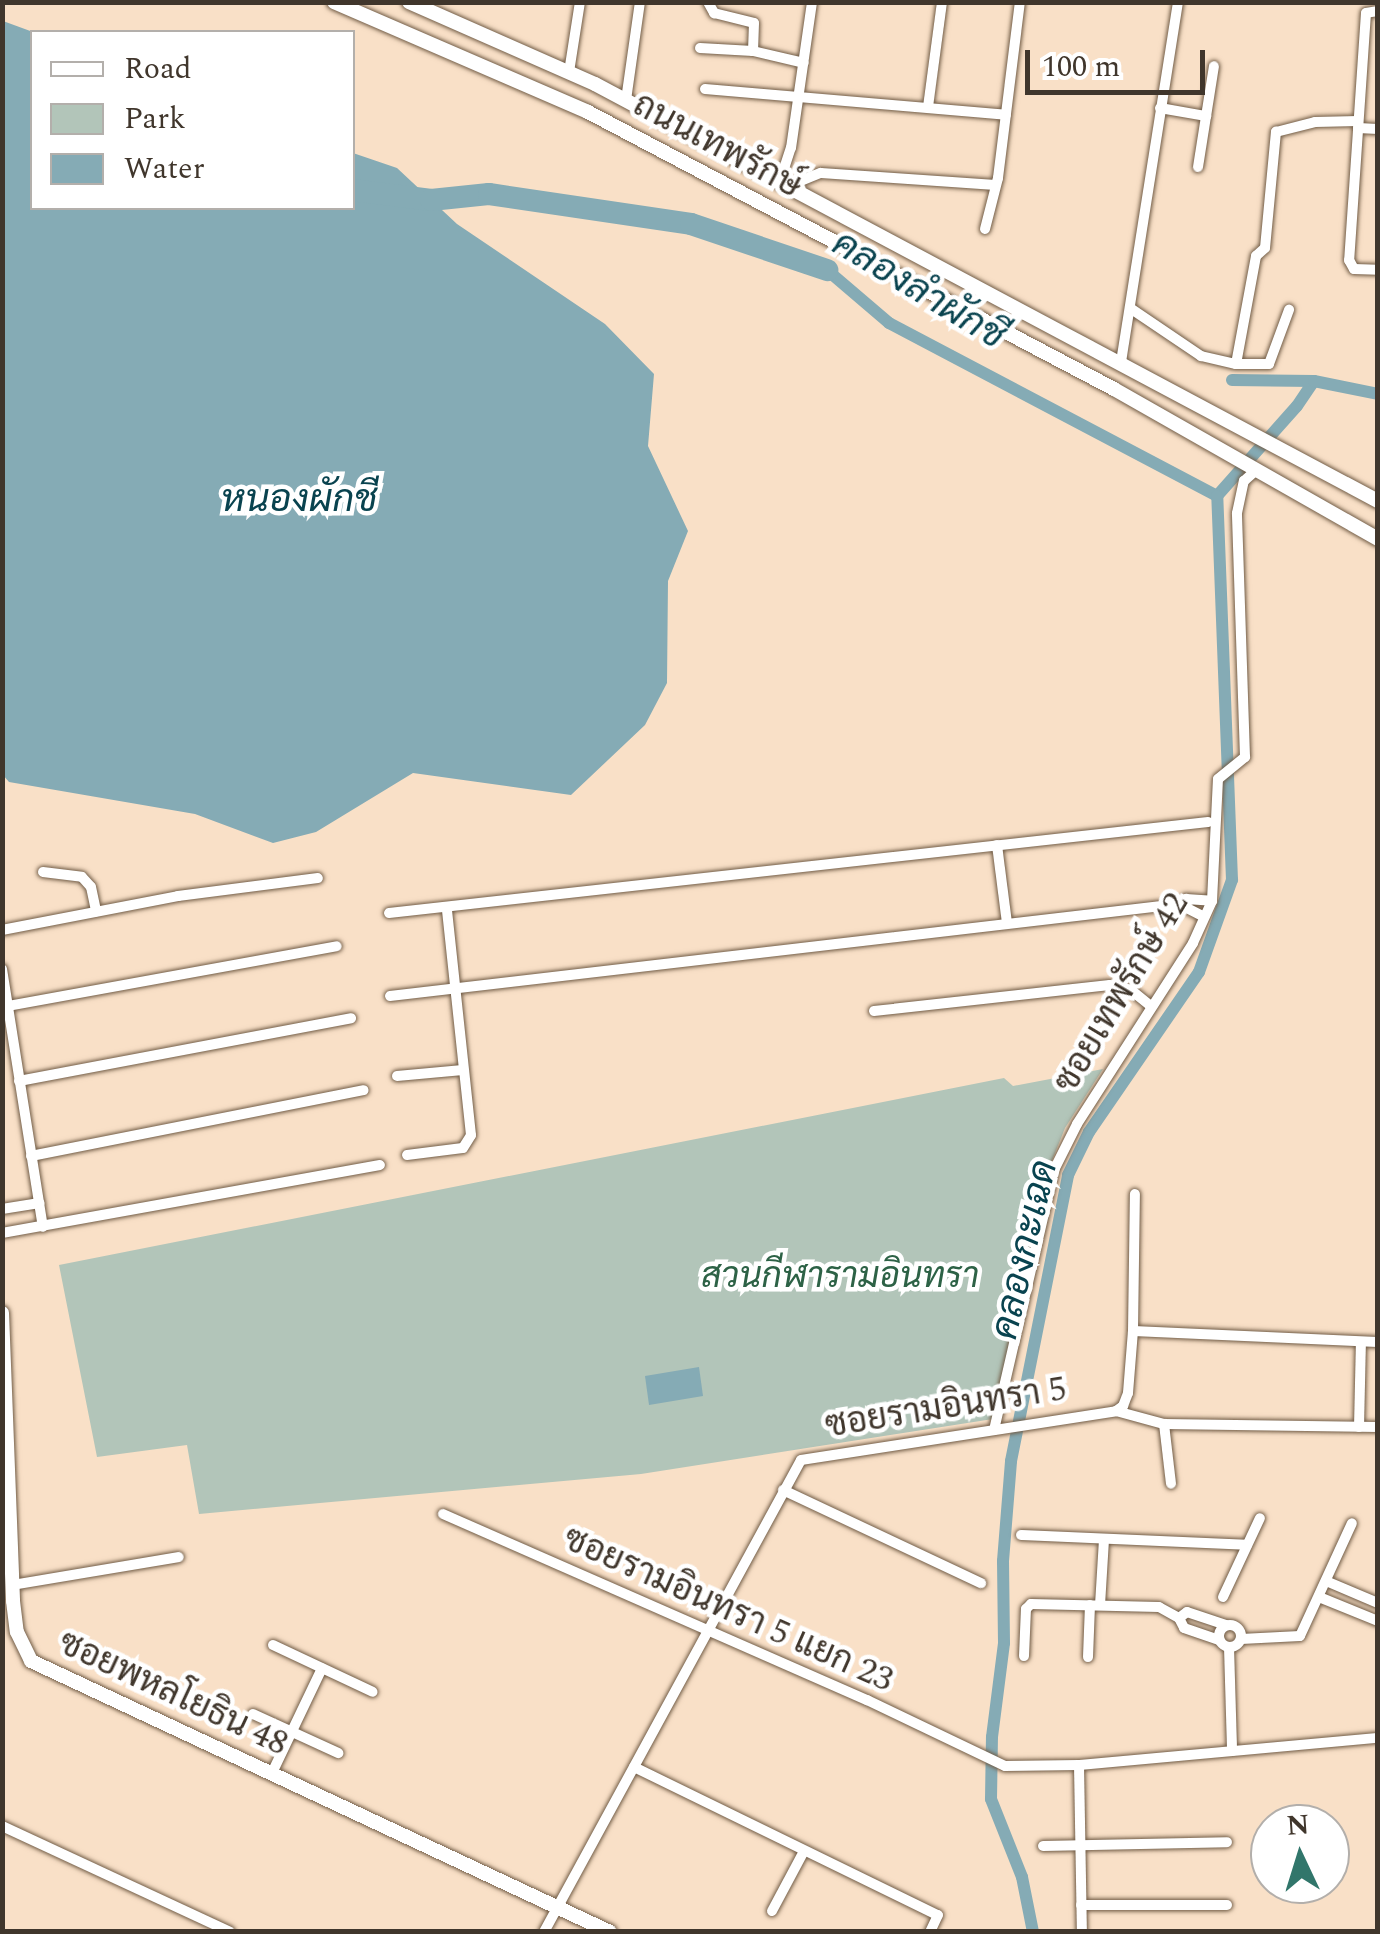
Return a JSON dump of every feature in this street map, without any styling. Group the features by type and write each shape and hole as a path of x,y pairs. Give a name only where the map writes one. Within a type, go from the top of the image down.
{"main road":[{"name":"ถนนเทพรักษ์","path":"334,2 588,112 1114,389 1378,539"},
{"name":"ถนนเทพรักษ์","path":"413,3 626,100 1378,501"},
{"name":"ซอยพหลโยธิน 48","path":"2,1312 9,1596 24,1652 44,1670 610,1932"}],"street":[{"path":"569,72 580,2"},
{"path":"626,100 640,2"},
{"path":"708,2 714,13 754,23 752,51"},
{"path":"812,2 784,184 821,173 996,185"},
{"path":"928,108 942,2"},
{"path":"985,230 996,185 1020,2"},
{"path":"1121,362 1178,2"},
{"path":"1378,11 1366,12 1349,260 1354,269 1378,270"},
{"path":"700,48 752,51 804,63"},
{"path":"1198,167 1214,66"},
{"path":"706,89 799,94 1006,116"},
{"path":"1160,108 1206,116"},
{"path":"1236,364 1256,256 1264,248 1276,132 1315,122 1378,129"},
{"path":"1130,308 1200,356 1236,364 1269,364 1288,310"},
{"name":"ซอยเทพรักษ์ 42","path":"994,1430 1054,1170 1077,1124 1212,901 1217,865 1217,784 1224,771 1240,762 1246,745 1237,513 1244,481 1252,469"},
{"path":"389,913 1208,822"},
{"path":"997,845 1007,924"},
{"path":"43,872 70,874 87,881 96,911"},
{"path":"2,930 196,893 318,878"},
{"path":"390,996 1179,904 1194,898 1212,901"},
{"path":"1179,904 1204,917"},
{"path":"407,1155 462,1148 469,1143 447,909"},
{"path":"8,1006 337,946"},
{"path":"2,970 43,1227"},
{"path":"874,1011 1110,985 1130,990 1151,1006"},
{"path":"19,1082 351,1018"},
{"path":"397,1076 463,1070"},
{"path":"31,1156 364,1090"},
{"path":"2,1233 380,1165"},
{"name":"ซอยรามอินทรา 5","path":"544,1932 801,1460 1116,1411 1128,1393 1135,1194"},
{"path":"2,1209 40,1203"},
{"path":"1132,1331 1378,1342"},
{"path":"1359,1427 1360,1342"},
{"path":"1116,1411 1144,1422 1164,1424 1378,1427"},
{"path":"1164,1424 1171,1484"},
{"path":"783,1490 981,1583"},
{"name":"ซอยรามอินทรา 5 แยก 23","path":"443,1514 867,1700 988,1762 1005,1766 1079,1765 1378,1738"},
{"path":"1222,1598 1260,1518"},
{"path":"1230,1647 1240,1639 1300,1636 1352,1523"},
{"path":"1021,1535 1248,1545"},
{"path":"1088,1657 1104,1538"},
{"path":"9,1596 179,1557"},
{"path":"1326,1581 1378,1602"},
{"path":"1318,1597 1378,1621"},
{"path":"1024,1656 1027,1605 1158,1608 1179,1618 1184,1628 1230,1647"},
{"path":"1179,1618 1187,1612 1239,1629 1240,1639"},
{"path":"1219,1640 1226,1625"},
{"path":"274,1645 373,1692"},
{"path":"1230,1647 1232,1751"},
{"path":"272,1773 322,1668"},
{"path":"253,1714 338,1753"},
{"path":"1079,1765 1082,1932"},
{"path":"634,1768 938,1916 930,1932"},
{"path":"2,1826 230,1932"},
{"path":"1042,1846 1227,1842"},
{"path":"772,1911 804,1851"},
{"path":"1081,1905 1226,1905"}],"green space":[{"name":"สวนกีฬารามอินทรา","path":"1103,1069 1065,1128 1049,1168 993,1419 641,1474 199,1514 187,1445 97,1457 59,1265 1004,1078 1013,1086"}],"water":[{"name":"หนองผักชี","path":"3,21 30,31 30,210 355,210 355,154 397,168 457,224 605,324 654,374 648,446 688,531 668,581 667,683 645,725 571,795 413,773 316,832 273,843 195,814 9,782 3,775"},
{"path":"699,1367 703,1396 649,1405 645,1376"}],"waterway":[{"name":"คลองลำผักชี","path":"355,190 431,200 489,194 691,224 827,270"},
{"name":"คลองลำผักชี","path":"827,270 889,323 1217,496 1297,406 1314,381"},
{"path":"1232,380 1314,381 1378,394"},
{"name":"คลองกะเฉด","path":"1033,1932 1022,1877 991,1799 992,1737 1004,1643 1003,1561 1011,1461 1068,1175 1089,1132 1199,972 1232,880 1217,496"}]}
